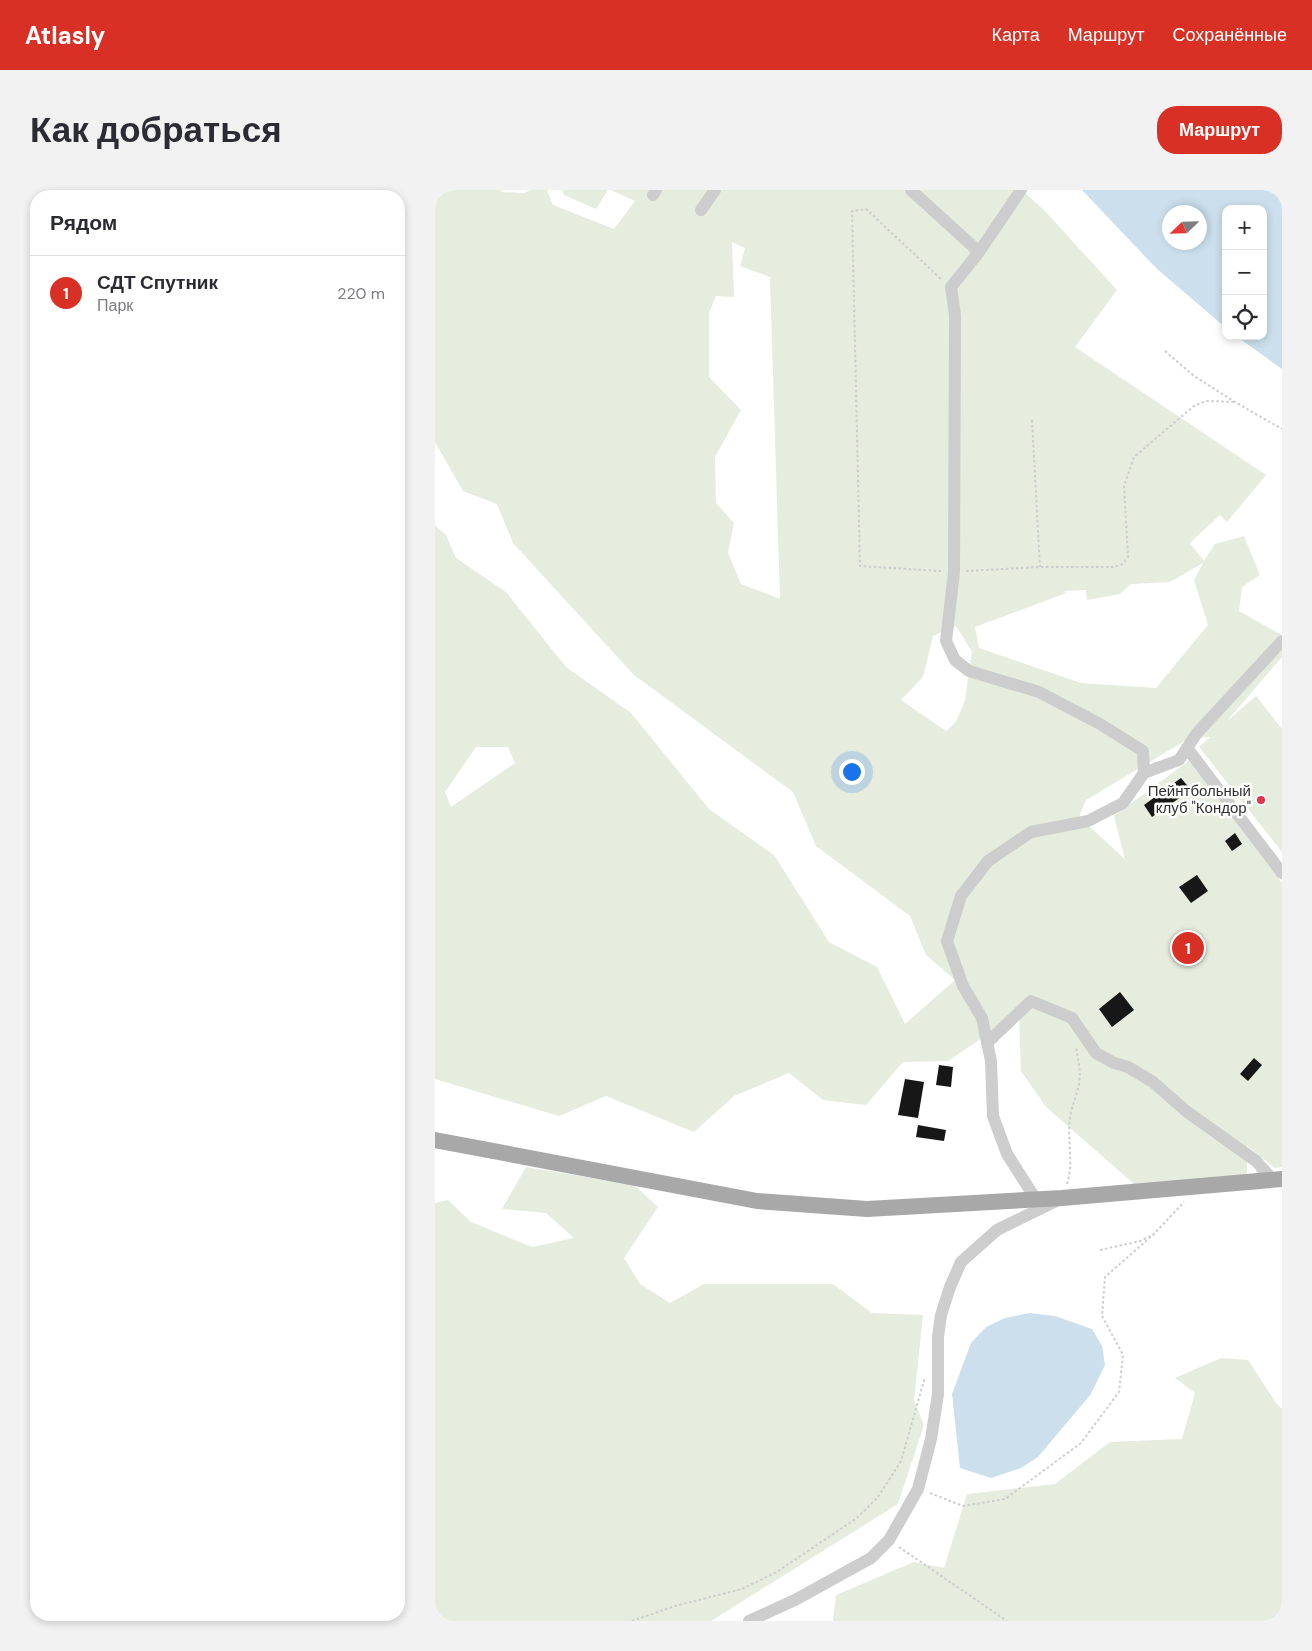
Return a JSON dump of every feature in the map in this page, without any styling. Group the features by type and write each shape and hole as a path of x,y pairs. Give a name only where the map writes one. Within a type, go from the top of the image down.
{"main road":[{"path":"435,1140 757,1201 867,1209 1035,1198 1062,1198 1277,1179"}],"street":[{"path":"701,210 715,190"},
{"path":"911,190 979,252"},
{"path":"1021,190 979,252 951,287 955,315 954,572 946,641 955,660 969,671 1039,692 1100,724 1143,751 1144,773"},
{"path":"1035,1198 1007,1154 993,1116 991,1061 982,1018 963,986 947,941 961,896 988,861 1031,832 1088,821 1123,804 1144,773 1179,760 1197,732 1282,641"},
{"path":"1187,748 1282,873"},
{"path":"987,1043 1031,1001 1072,1018 1096,1053 1114,1063 1128,1067 1153,1082 1186,1111 1257,1161 1277,1179"},
{"path":"749,1621 795,1600 871,1558 889,1540 918,1489 931,1439 938,1394 938,1337 941,1315 961,1262 997,1230 1062,1198"}],"path":[{"path":"951,287 866,209 853,211 860,566 954,572 1040,567 1113,567 1123,564 1128,557 1124,486 1134,457 1193,406 1206,401 1235,402"},
{"path":"1165,351 1194,376 1282,429"},
{"path":"1032,420 1040,567"},
{"path":"1062,1198 1071,1172 1070,1118 1081,1070 1076,1046"},
{"path":"918,1489 963,1506 1005,1499 1081,1443 1119,1392 1123,1355 1102,1316 1105,1277 1153,1235 1199,1185"},
{"path":"1100,1250 1140,1241 1153,1235"},
{"path":"632,1621 675,1606 742,1589 775,1573 857,1518 878,1497 901,1460 926,1374"},
{"path":"889,1540 1007,1621"}],"shaded area":[{"path":"435,190 502,190 501,192 525,193 530,190 547,190 553,205 614,229 635,201 611,190 1022,190 1045,211 1117,290 1075,347 1266,475 1227,522 1220,515 1190,543 1204,561 1215,544 1244,536 1260,575 1242,587 1239,611 1282,635 1282,657 1227,721 1256,696 1282,729 1282,852 1199,747 1210,737 1188,739 1086,800 1079,817 1125,859 1114,816 1190,760 1282,883 1282,1167 1275,1168 1247,1146 1247,1175 1134,1184 1046,1107 1021,1071 1019,1013 948,1061 903,1062 866,1105 823,1100 789,1073 734,1096 694,1132 606,1096 559,1116 435,1079 435,525 446,535 456,558 506,592 566,667 631,713 709,809 774,855 829,942 877,967 905,1024 955,980 926,955 910,916 816,846 793,792 634,675 513,543 497,504 463,491 435,442","holes":["732,242 745,248 740,266 770,277 780,599 741,584 728,553 734,523 716,503 715,457 741,410 709,377 709,313 716,296 734,297","1203,563 1194,580 1208,625 1156,688 1081,683 979,648 975,627 1066,593 1064,591 1086,590 1087,600 1120,594 1131,584 1170,582","956,626 972,652 965,700 956,722 946,731 901,700 923,677 933,636","476,747 508,747 515,763 451,807 445,792"]},
{"path":"562,190 608,190 596,209 564,195"},
{"path":"526,1167 634,1185 658,1207 624,1258 640,1284 670,1303 704,1284 833,1284 872,1313 923,1315 914,1401 924,1425 898,1504 711,1621 435,1621 435,1203 448,1200 471,1222 532,1247 574,1238 546,1213 502,1209"},
{"path":"1221,1358 1248,1360 1276,1403 1282,1409 1282,1621 833,1621 836,1595 914,1562 944,1568 967,1494 1055,1484 1110,1442 1182,1439 1195,1393 1175,1378"}],"water":[{"path":"1082,190 1282,190 1282,369 1242,340 1267,340 1267,205 1222,205 1222,325 1156,268"},
{"path":"1029,1313 1055,1316 1092,1329 1102,1346 1105,1365 1091,1394 1038,1457 1021,1468 991,1478 960,1468 952,1394 971,1343 986,1327 1005,1318"}],"building":[{"path":"1181,778 1191,790 1152,817 1144,805"},
{"path":"1235,833 1242,844 1232,851 1225,841"},
{"path":"1197,875 1208,891 1191,903 1179,887"},
{"path":"1120,992 1134,1010 1112,1027 1099,1009"},
{"path":"1254,1058 1262,1065 1248,1081 1240,1074"},
{"path":"939,1065 953,1067 951,1087 936,1085"},
{"path":"905,1079 924,1082 918,1118 898,1115"},
{"path":"918,1125 946,1130 944,1141 916,1137"}],"place":[{"name":"Пейнтбольный клуб \"Кондор\"","path":"1261,800"},
{"name":"СДТ Спутник","path":"1188,948"}]}
